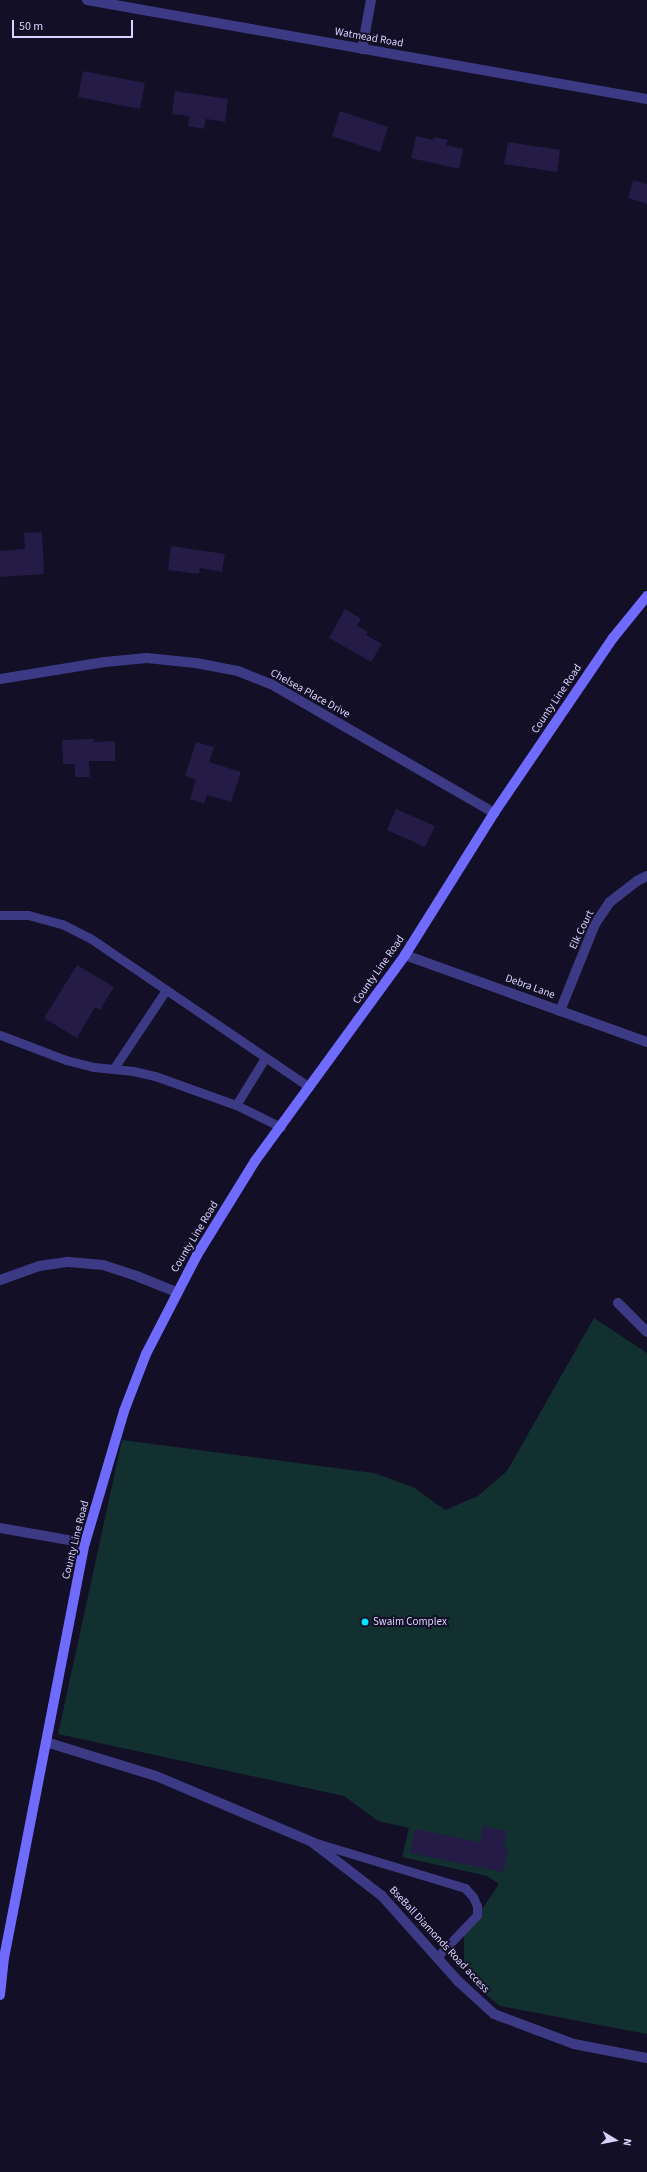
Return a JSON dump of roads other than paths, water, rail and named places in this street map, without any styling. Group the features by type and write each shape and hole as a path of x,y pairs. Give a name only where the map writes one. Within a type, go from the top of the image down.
{"street":[{"name":"Watmead Road","path":"87,0 647,99"},
{"path":"362,49 371,0"},
{"name":"County Line Road","path":"0,1995 4,1958 85,1543 124,1411 146,1354 176,1292 255,1161 405,956 494,813 613,638 647,596"},
{"name":"Chelsea Place Drive","path":"0,679 105,662 147,658 196,663 238,671 271,684 494,813"},
{"name":"Elk Court","path":"560,1011 595,924 610,902 637,881 647,876"},
{"name":"Debra Lane","path":"405,956 647,1042"},
{"path":"0,1280 39,1266 68,1262 103,1265 139,1277 176,1292"},
{"path":"618,1303 647,1332"},
{"path":"0,1528 85,1543"},
{"name":"BseBall Diamonds Road access","path":"46,1742 156,1776 312,1842 382,1896 458,1981 494,2014 574,2044 647,2058"}],"lane":[{"path":"0,915 28,915 62,924 90,938 309,1087"},
{"path":"114,1068 166,990"},
{"path":"0,1035 66,1060 94,1067 114,1068 155,1076 236,1105 281,1127"},
{"path":"236,1105 265,1058"},
{"path":"312,1842 465,1888 473,1896 477,1906 477,1915 437,1957"}],"place":[{"name":"Swaim Complex","path":"365,1622"}]}
